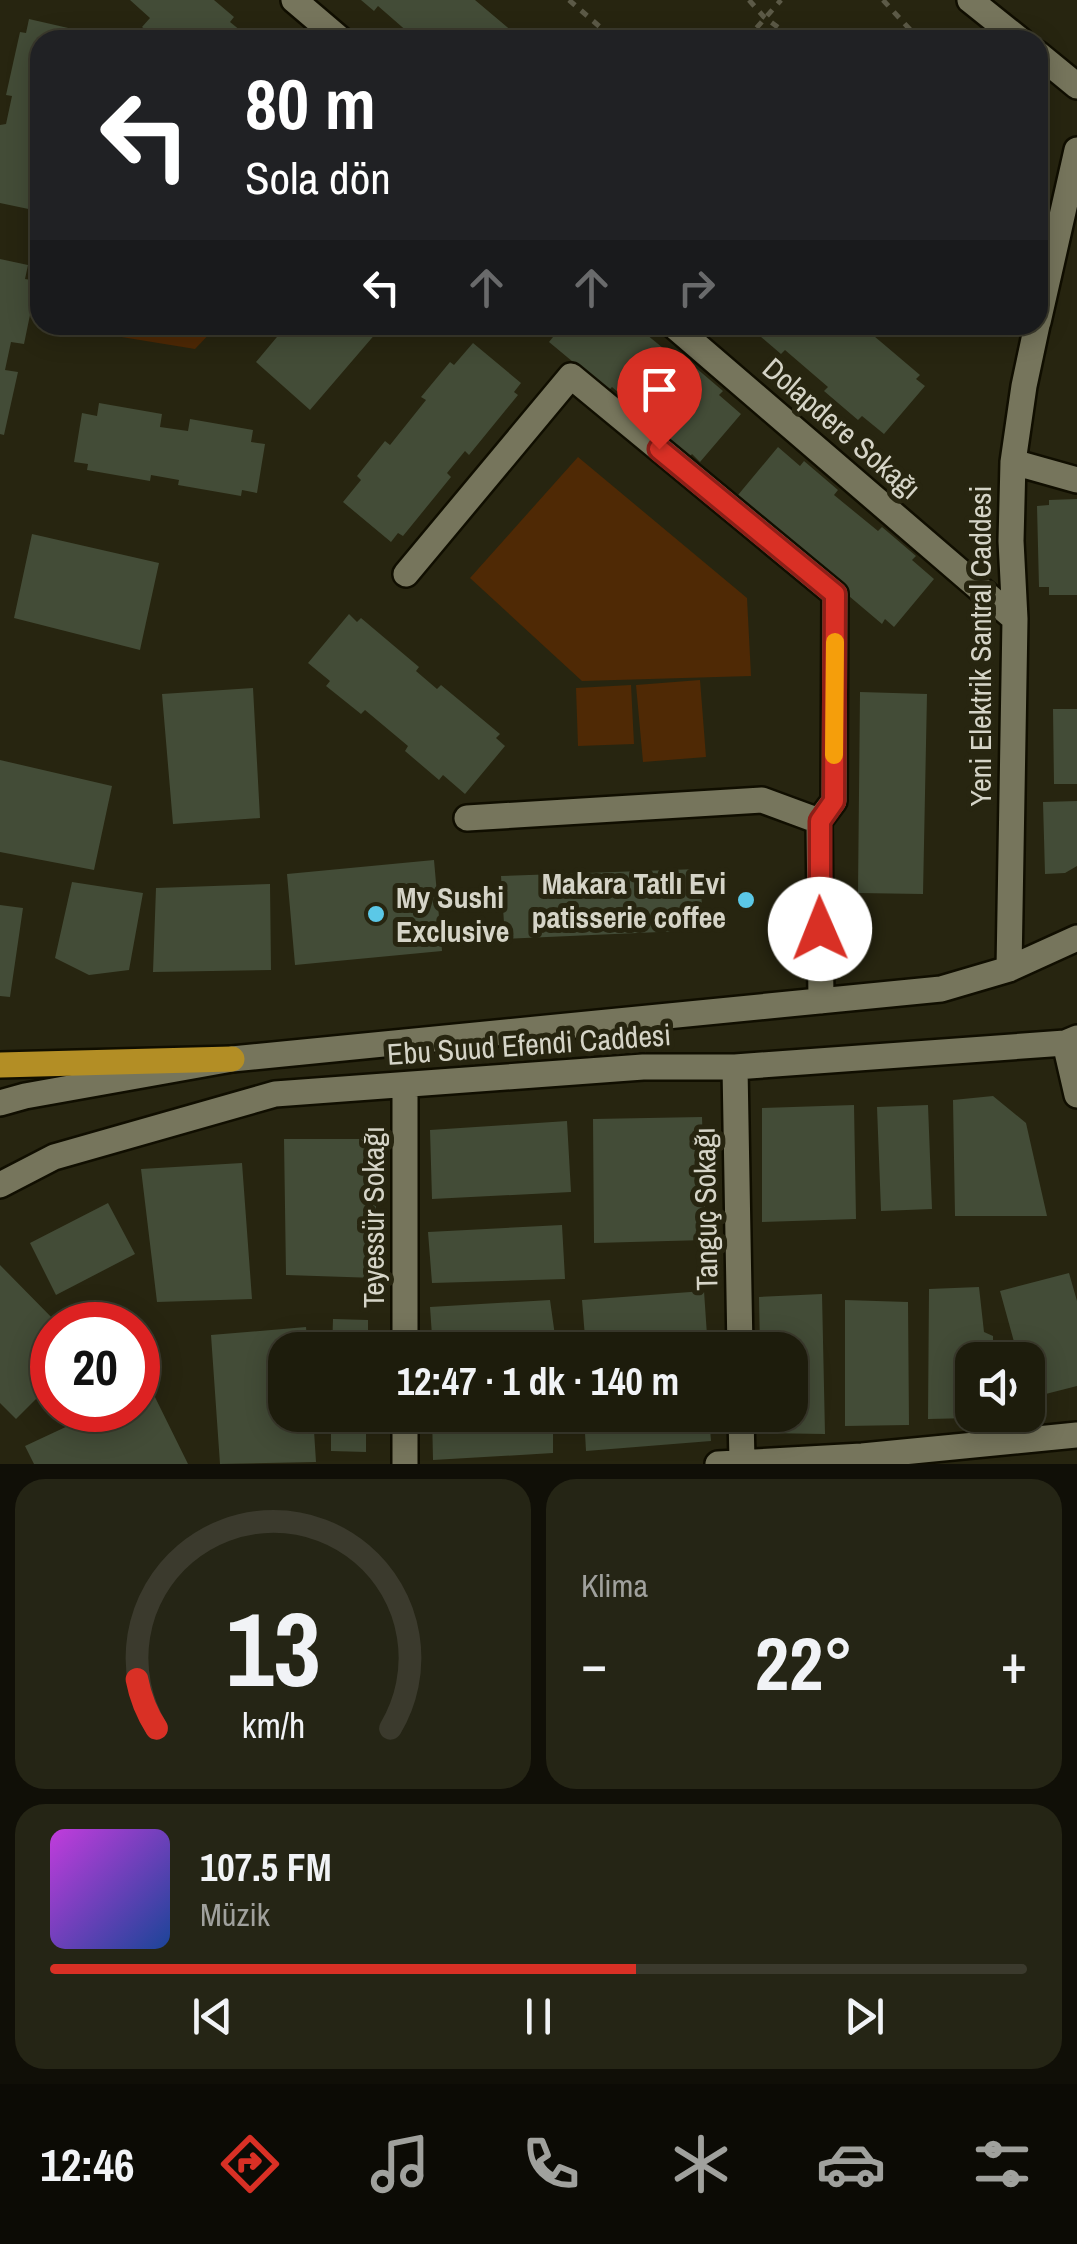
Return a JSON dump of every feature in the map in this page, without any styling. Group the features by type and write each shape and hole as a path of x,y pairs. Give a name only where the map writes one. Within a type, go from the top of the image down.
{"main road":[{"path":"0,1065 232,1059"}],"street":[{"path":"294,0 329,30"},
{"path":"970,0 1008,30"},
{"path":"1048,62 1077,86"},
{"name":"Yeni Elektrik Santral Caddesi","path":"1048,281 1072,188 1077,150"},
{"name":"Dolapdere Sokağı","path":"685,335 1015,619"},
{"name":"Yeni Elektrik Santral Caddesi","path":"1009,969 1015,619 1011,541 1013,462 1035,335"},
{"path":"406,574 572,376 835,594 834,801 820,821 821,1001"},
{"path":"1013,462 1077,480"},
{"path":"466,818 762,800 820,821"},
{"name":"Ebu Suud Efendi Caddesi","path":"0,1103 232,1059 942,989 1009,969 1077,938"},
{"path":"1071,1040 1077,1095"},
{"name":"Ebu Suud Efendi Caddesi","path":"0,1185 54,1158 275,1094 643,1067 735,1066 1071,1040"},
{"name":"Tanguç Sokağı","path":"735,1066 740,1332"},
{"name":"Teyessür Sokağı","path":"405,1085 405,1332"},
{"path":"405,1432 405,1464"},
{"path":"737,1432 730,1463 862,1460 1077,1435"}],"path":[{"path":"569,0 603,30"},
{"path":"748,0 782,30"},
{"path":"754,30 781,0"},
{"path":"883,0 910,30"}],"shaded area":[{"path":"109,335 208,335 195,349"},
{"path":"578,457 747,598 751,676 582,681 470,578"},
{"path":"700,680 706,757 643,762 636,685"},
{"path":"631,685 634,744 578,746 576,688"}],"building":[{"path":"130,0 214,0 234,17 230,22 240,30 145,30 142,27 150,18"},
{"path":"361,0 475,0 511,30 406,30 378,6 374,11"},
{"path":"29,19 77,30 30,30 30,209 0,203 0,125 6,124 12,96 6,95 20,32 26,33"},
{"path":"0,259 28,265 25,279 30,280 30,315 24,344 11,342 5,370 18,372 4,435 0,434"},
{"path":"279,335 374,335 310,410 256,362"},
{"path":"550,335 647,335 685,366 689,362 723,391 719,395 741,414 700,462 692,454 688,459 630,409 633,405 612,387 608,391 549,342"},
{"path":"759,335 873,335 920,375 916,379 925,386 884,434 862,416 858,420 824,391 828,387 785,350 781,354"},
{"path":"473,343 521,383 514,392 518,395 469,455 465,451 447,473 451,477 403,536 398,533 391,542 343,502 361,480 357,476 385,441 390,445 426,400 421,397 450,362 454,365"},
{"path":"99,403 162,414 160,427 188,431 190,419 253,430 251,442 265,444 257,493 242,490 241,496 178,485 179,480 151,475 150,481 87,470 88,464 74,462 82,413 97,416"},
{"path":"778,447 800,466 804,461 838,490 834,495 878,531 882,527 916,556 912,560 934,579 894,627 885,619 882,624 823,574 826,570 805,552 801,556 743,507 746,502 738,495"},
{"path":"1077,499 1077,595 1049,595 1049,587 1039,587 1037,506 1049,505 1049,500"},
{"path":"32,534 159,563 140,650 14,618"},
{"path":"349,614 357,622 361,618 419,667 416,671 437,689 441,685 500,734 496,738 505,746 465,794 443,775 439,780 405,751 408,746 365,710 361,714 326,686 330,681 308,663"},
{"path":"253,688 260,818 173,824 162,694"},
{"path":"860,692 927,694 923,894 858,893"},
{"path":"1053,709 1077,709 1077,784 1054,784"},
{"path":"0,760 112,786 94,870 0,852"},
{"path":"1077,801 1077,866 1065,873 1045,874 1043,802"},
{"path":"434,860 442,951 295,965 287,874"},
{"path":"698,869 705,930 505,939 501,876"},
{"path":"72,882 143,893 129,970 89,975 55,958"},
{"path":"270,884 271,970 153,972 156,888"},
{"path":"0,905 23,908 10,997 0,996"},
{"path":"993,1096 1026,1123 1047,1216 955,1216 953,1100"},
{"path":"854,1105 856,1219 762,1222 762,1108"},
{"path":"928,1105 932,1209 881,1211 877,1107"},
{"path":"702,1117 706,1240 594,1243 593,1119"},
{"path":"567,1121 571,1192 432,1199 430,1130"},
{"path":"284,1139 376,1139 376,1278 286,1275"},
{"path":"242,1163 252,1299 157,1302 141,1169"},
{"path":"108,1203 135,1254 56,1295 30,1243"},
{"path":"562,1225 565,1279 432,1283 428,1232"},
{"path":"0,1265 36,1302 30,1302 30,1405 16,1419 0,1403"},
{"path":"1069,1273 1077,1301 1077,1386 1045,1394 1045,1342 1014,1342 1000,1291"},
{"path":"979,1287 984,1332 993,1336 993,1342 955,1342 955,1418 928,1419 929,1289"},
{"path":"704,1291 707,1332 585,1332 582,1300"},
{"path":"822,1294 825,1434 762,1433 808,1432 808,1332 760,1332 759,1297"},
{"path":"550,1300 554,1332 432,1332 430,1307"},
{"path":"845,1300 908,1302 909,1425 845,1426"},
{"path":"333,1319 368,1320 368,1332 333,1332"},
{"path":"306,1327 306,1332 268,1332 268,1432 314,1432 316,1462 220,1464 211,1335"},
{"path":"160,1407 188,1464 34,1464 25,1446 55,1432 160,1432"},
{"path":"331,1432 366,1432 366,1452 331,1451"},
{"path":"432,1432 553,1432 553,1453 433,1460"},
{"path":"585,1432 710,1432 711,1441 586,1451"}],"slow traffic":[{"path":"834,755 835,642"}],"place":[{"name":"Makara Tatlı Evi patisserie coffee","path":"746,900"},
{"name":"My Sushi Exclusive","path":"376,914"}],"route":[{"path":"659,449 835,594 834,801 820,821 820,929"}]}
